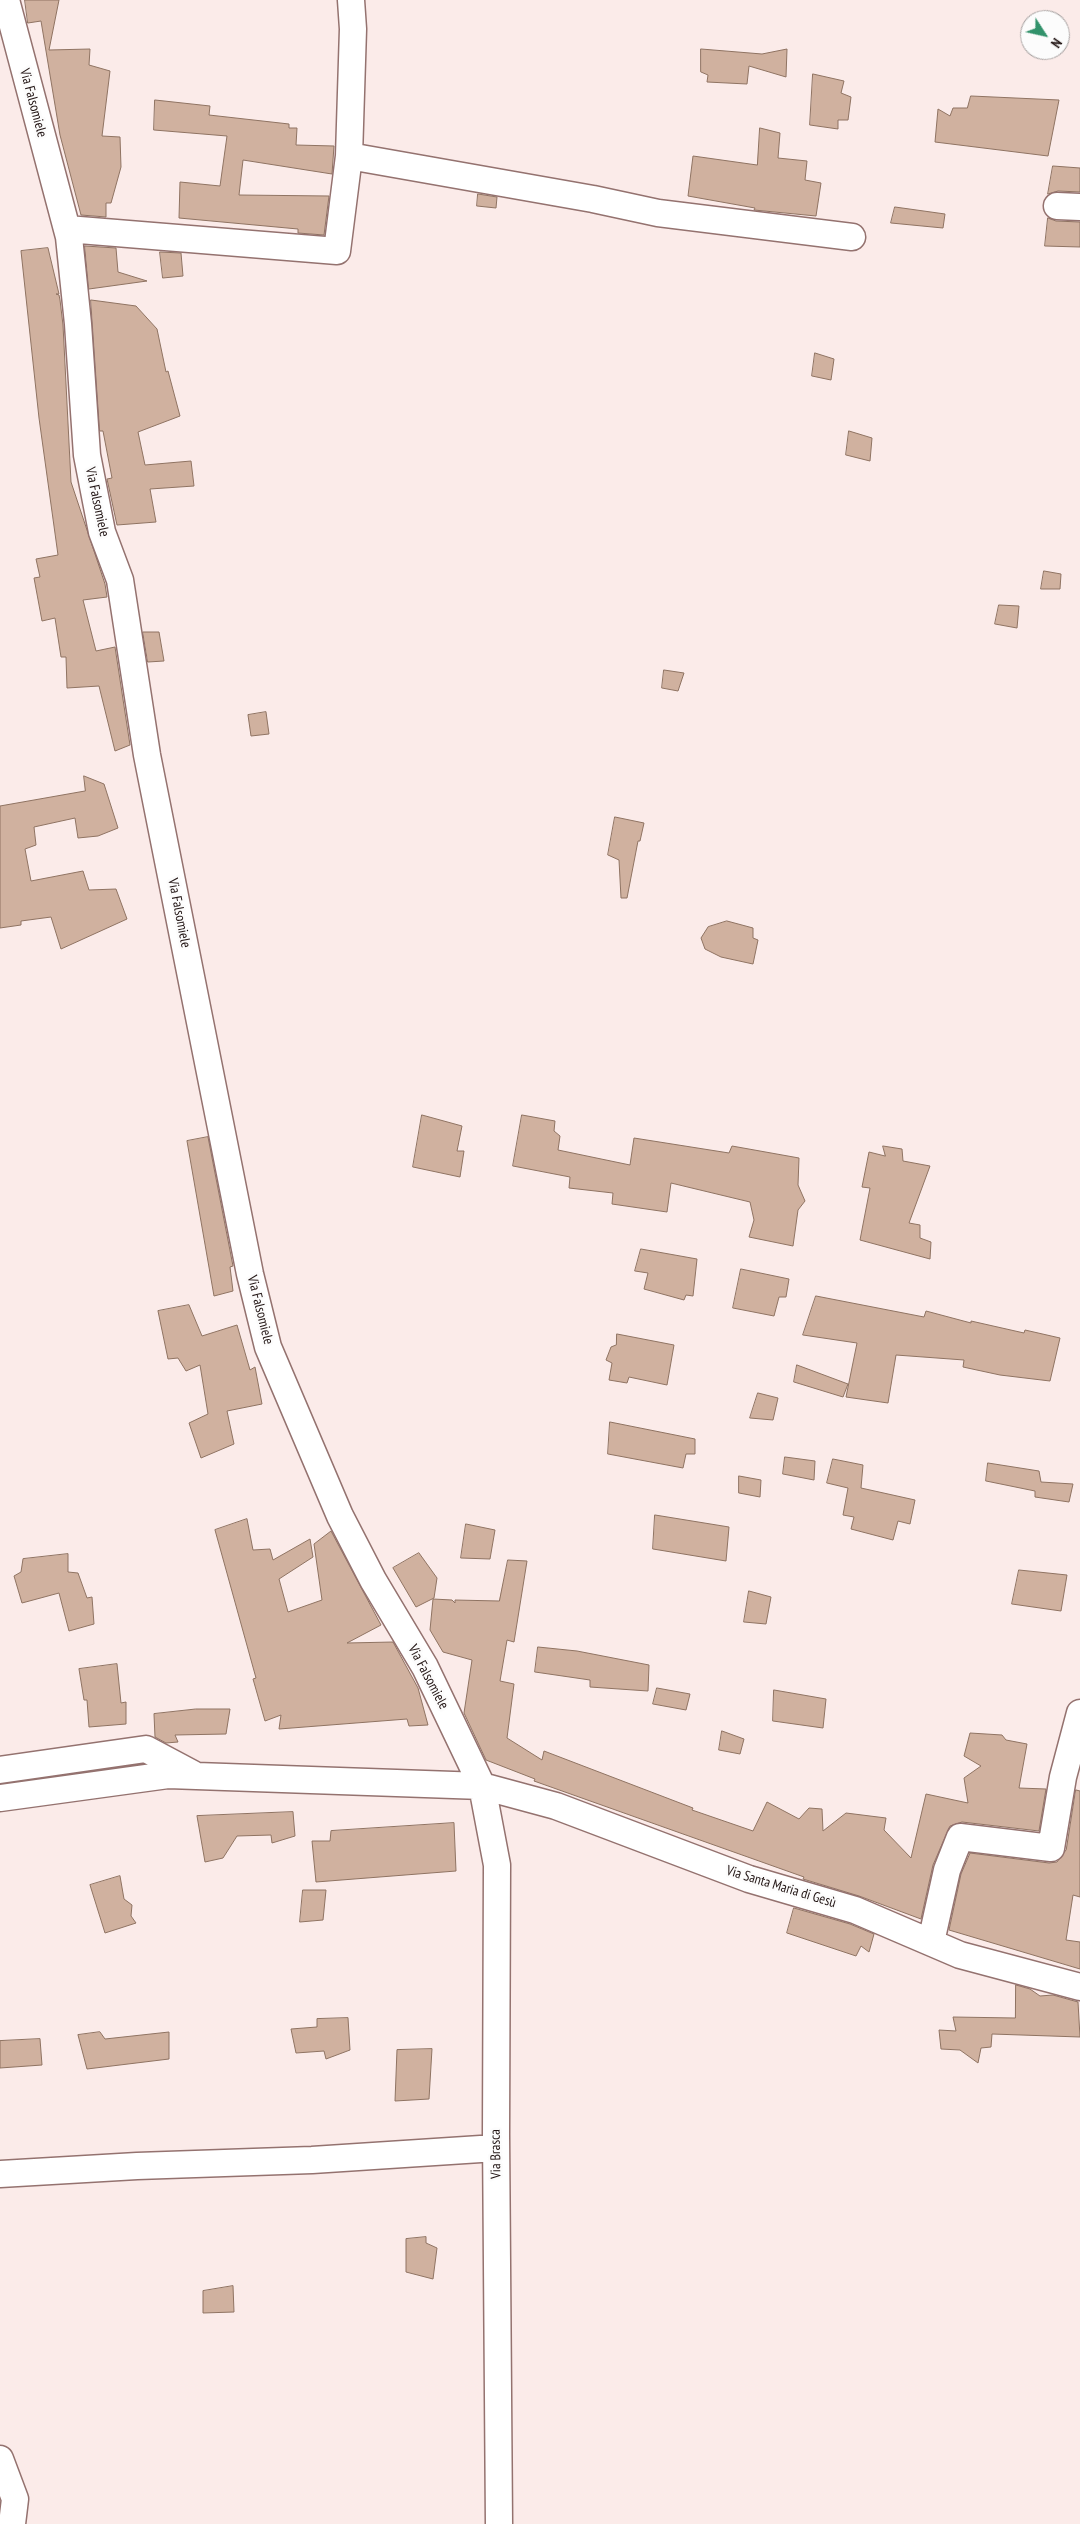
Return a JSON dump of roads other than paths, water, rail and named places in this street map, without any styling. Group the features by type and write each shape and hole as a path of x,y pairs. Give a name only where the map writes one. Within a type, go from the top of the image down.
{"street":[{"name":"Via Falsomiele","path":"6,0 67,230 78,324 87,455 102,532 120,580 147,755 250,1274 268,1347 340,1516 373,1580 424,1667 482,1786"},
{"path":"67,230 337,251 349,156 353,29 351,0"},
{"path":"349,156 556,192 658,213 852,237"},
{"path":"931,1942 947,1870 960,1837 1051,1848 1063,1777 1080,1713"},
{"path":"0,1770 146,1749 196,1776"},
{"name":"Via Santa Maria di Gesù","path":"0,1798 168,1775 482,1786 556,1806 749,1879 854,1910 960,1955 1080,1987"},
{"name":"Via Brasca","path":"482,1786 497,1865 496,2148 499,2524"},
{"path":"0,2174 136,2166 312,2160 496,2148"},
{"path":"0,2459 15,2499 12,2524"}]}
